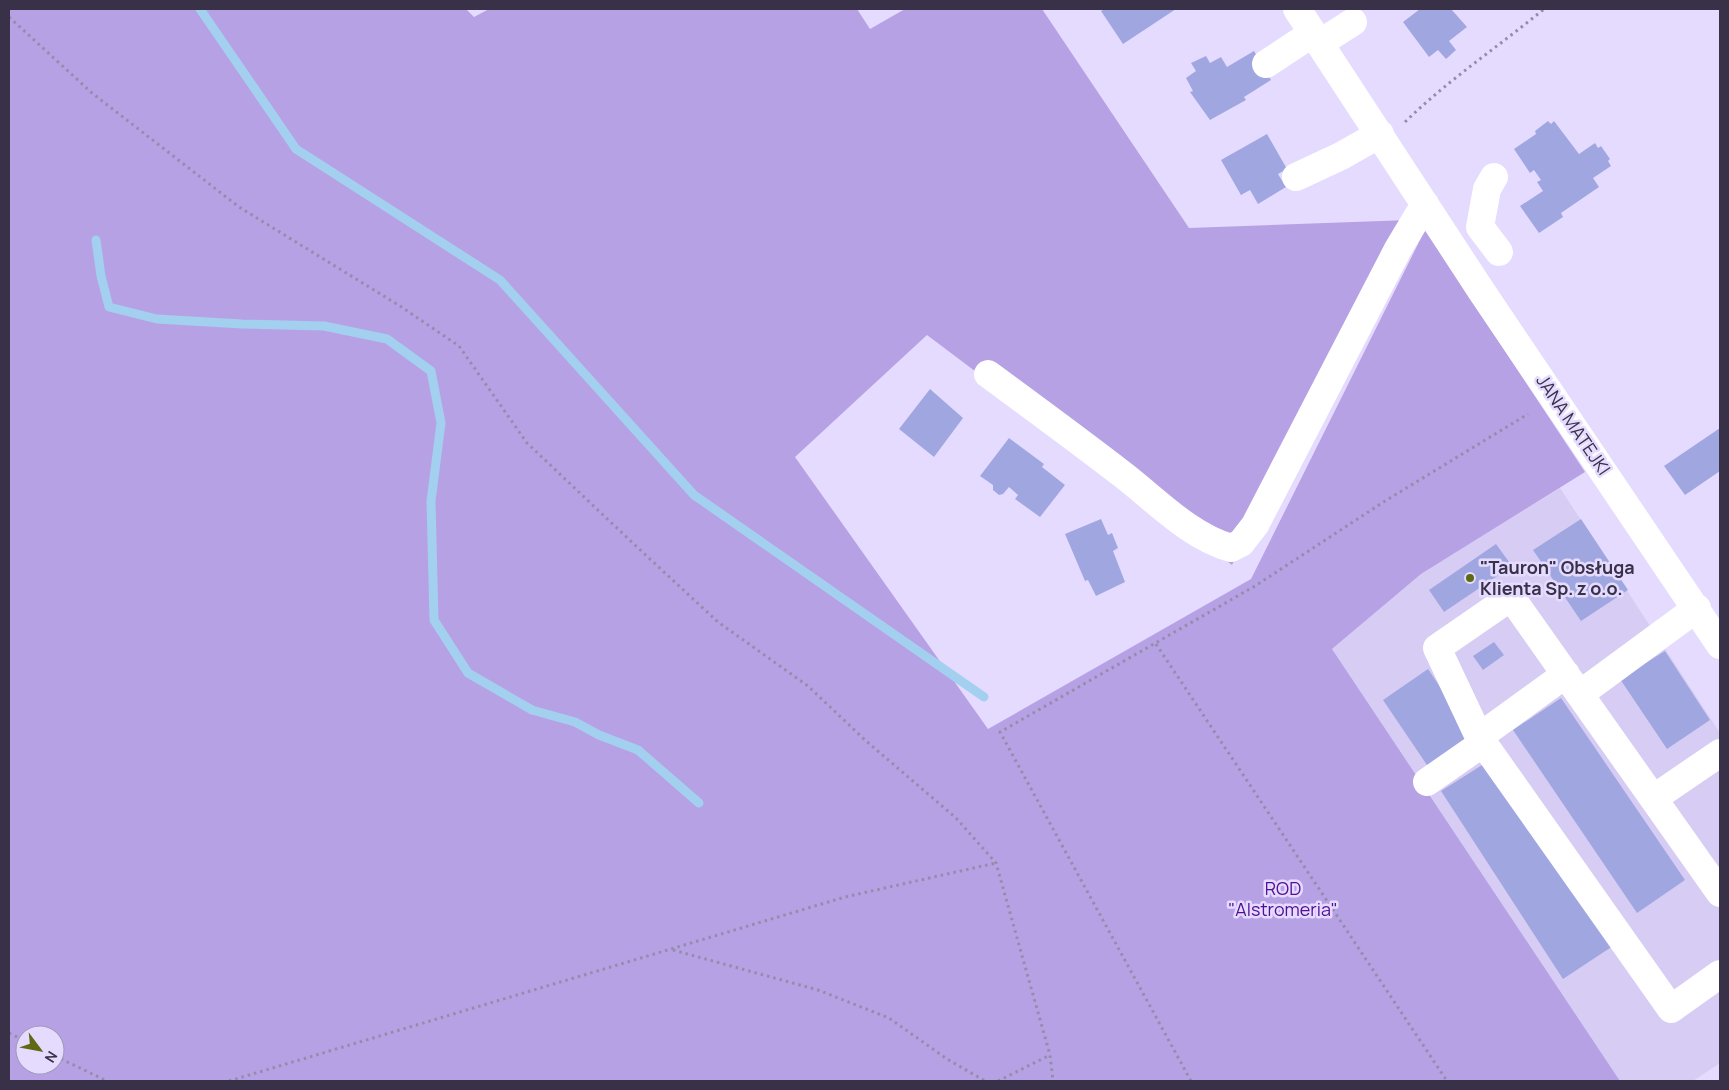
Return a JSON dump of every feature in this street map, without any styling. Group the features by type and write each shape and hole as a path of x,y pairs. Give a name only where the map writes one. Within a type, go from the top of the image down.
{"street":[{"name":"JANA MATEJKI","path":"1297,9 1452,245 1720,645"},
{"path":"1266,64 1316,38 1353,22"},
{"path":"1296,177 1382,137"},
{"path":"1452,245 1480,227 1487,189 1494,177"},
{"path":"988,374 1119,472 1188,528 1212,543 1231,548 1241,543 1255,525 1398,249 1425,204"},
{"path":"1480,227 1499,252"},
{"path":"1720,892 1511,597 1437,648 1481,740 1671,1009 1720,974"},
{"path":"1427,782 1481,740 1696,608"},
{"path":"1654,798 1720,752"}],"path":[{"path":"1382,137 1436,92 1496,48 1544,9"},
{"path":"9,17 92,93 240,207 400,306 459,346 527,443 718,622 808,686 865,740 956,818 996,864 1050,1055 1053,1081"},
{"path":"1191,1081 1000,732 1255,586 1385,501 1554,397"},
{"path":"1156,644 1447,1081"},
{"path":"228,1081 845,897 996,864"},
{"path":"671,950 818,990 889,1018 947,1059 985,1081"},
{"path":"998,1081 1050,1055"},
{"path":"65,1061 107,1081"}],"shaded area":[{"path":"1560,488 1720,733 1720,1063 1693,1081 1620,1081 1332,649 1421,574"}],"green space":[{"name":"ROD \"Alstromeria\"","path":"9,9 466,9 474,17 489,9 857,9 870,29 905,9 1042,9 1189,228 1409,220 1232,565 927,335 795,457 988,729 1251,579 1425,230 1585,472 1421,574 1332,649 1620,1081 9,1081"}],"building":[{"path":"1105,9 1176,9 1123,44 1101,11"},
{"path":"1420,9 1451,9 1467,27 1449,41 1456,50 1446,59 1438,50 1429,57 1403,22"},
{"path":"1254,51 1271,80 1244,97 1246,100 1210,120 1190,92 1193,91 1186,78 1196,71 1191,63 1206,56 1210,63 1221,57 1227,67"},
{"path":"1548,121 1551,124 1554,121 1579,154 1595,143 1598,148 1601,146 1610,159 1608,161 1611,166 1593,178 1599,187 1561,213 1563,217 1539,233 1520,206 1543,191 1537,182 1541,180 1534,170 1530,173 1514,149 1536,134 1535,131"},
{"path":"1267,134 1287,169 1278,174 1286,187 1258,204 1250,190 1241,195 1221,160"},
{"path":"930,389 963,418 934,457 899,429"},
{"path":"1720,428 1720,471 1685,495 1664,466"},
{"path":"1009,438 1044,464 1042,467 1065,485 1040,517 1015,499 1018,495 1009,487 1003,494 999,495 993,490 993,485 980,476"},
{"path":"1101,519 1108,535 1112,533 1118,548 1113,551 1125,582 1096,596 1088,580 1085,581 1065,534"},
{"path":"1581,519 1628,590 1581,621 1533,550"},
{"name":"\"Tauron\" Obsługa Klienta Sp. z o.o.","path":"1496,544 1512,566 1444,612 1429,590"},
{"path":"1494,642 1504,655 1483,670 1473,656"},
{"path":"1665,651 1710,720 1667,749 1620,679"},
{"path":"1428,669 1474,737 1429,768 1383,700"},
{"path":"1561,698 1685,880 1637,913 1513,730"},
{"path":"1490,760 1613,946 1563,979 1441,791"}],"waterway":[{"path":"200,9 296,149 500,280 694,495 984,697"},
{"path":"96,240 101,276 109,307 157,319 324,326 387,339 431,371 441,423 431,501 434,620 468,673 532,710 575,722 599,735 638,750 699,803"}],"place":[{"name":"\"Tauron\" Obsługa Klienta Sp. z o.o.","path":"1470,578"}]}
